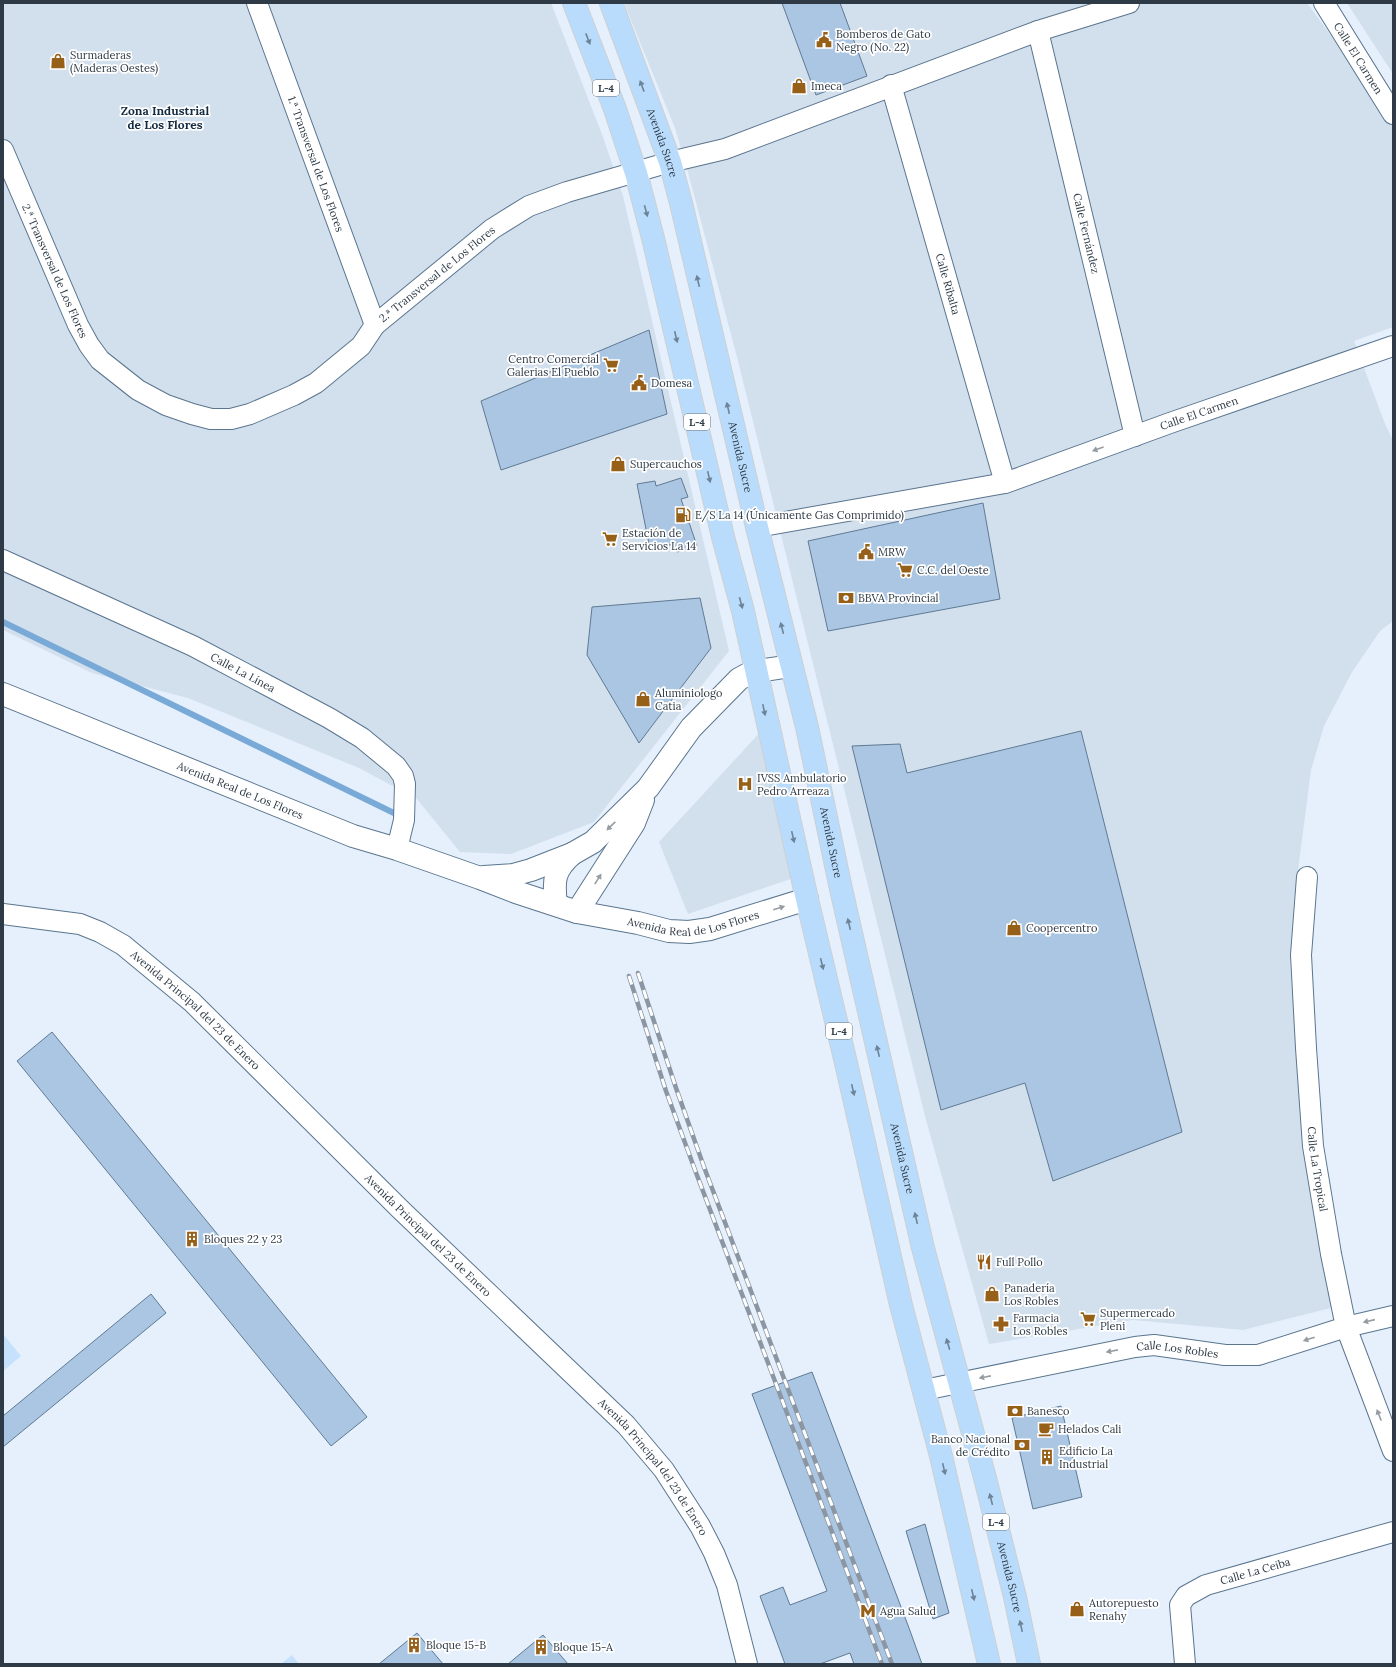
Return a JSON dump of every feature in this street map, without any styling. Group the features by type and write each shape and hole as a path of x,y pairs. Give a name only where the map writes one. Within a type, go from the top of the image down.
{"main road":[{"name":"L-4","path":"574,3 615,109 636,173 653,238 756,672 901,1306 941,1456 989,1664"},
{"name":"Avenida Sucre","path":"611,3 670,162 681,203 757,527 807,727 841,889 923,1248 989,1493 1015,1597 1029,1664"}],"street":[{"name":"1.ª Transversal de Los Flores","path":"257,3 375,325"},
{"name":"2.ª Transversal de Los Flores","path":"3,150 66,298 89,345 100,360 138,390 166,404 192,414 211,419 231,419 274,405 316,383 339,366 361,346 375,325 509,217 529,206 567,192 670,162 724,149 1038,31 1129,3"},
{"name":"Calle El Carmen","path":"1324,3 1393,114"},
{"name":"Calle Fernández","path":"1038,31 1135,436"},
{"name":"Calle Ribalta","path":"891,85 1005,483"},
{"name":"Calle El Carmen","path":"757,527 1005,483 1393,346"},
{"name":"Calle La Línea","path":"3,560 194,646 329,718 362,738 396,766 403,776 405,784 404,820 397,848"},
{"name":"Avenida Real de Los Flores","path":"480,878 513,875 531,870 572,854 593,842 648,788 691,728 739,679 752,672 791,666"},
{"name":"Avenida Real de Los Flores","path":"3,694 354,836 397,848 516,892 577,912 638,923 669,931 689,932 710,930 807,899"},
{"name":"Avenida Real de Los Flores","path":"577,912 634,823 648,788"},
{"path":"556,904 554,888 557,871 563,862 572,854"},
{"name":"Calle La Tropical","path":"1308,878 1301,955 1313,1146 1331,1254 1346,1327 1393,1451"},
{"name":"Avenida Principal del 23 de Enero","path":"3,914 80,924 123,944 192,1002 400,1209 626,1425 664,1470 700,1526 714,1553 727,1585 747,1664"},
{"name":"Calle Los Robles","path":"924,1390 1135,1347 1154,1345 1225,1355 1258,1355 1346,1327 1393,1316"},
{"name":"Calle La Ceiba","path":"1185,1664 1180,1605 1186,1596 1193,1591 1206,1585 1393,1532"}],"shaded area":[{"path":"3,3 551,3 603,137 623,196 729,651 594,822 511,854 460,852 417,799 359,768 188,698 92,673 3,630"},
{"path":"624,3 1307,3 1393,120 1393,327 1354,341 1385,424 1393,440 1393,621 1380,631 1352,672 1324,726 1311,770 1294,901 1290,963 1300,1088 1331,1308 1243,1330 1133,1320 989,1344 926,1120 738,361 689,176 675,128"},
{"path":"1347,3 1393,3 1393,74"},
{"name":"IVSS Ambulatorio Pedro Arreaza","path":"765,727 799,876 688,914 659,842"},
{"path":"3,1334 21,1356 3,1371"},
{"path":"292,1655 299,1664 281,1664"}],"building":[{"name":"Bomberos de Gato Negro (No. 22)","path":"782,3 840,3 867,76 816,95"},
{"name":"Centro Comercial Galerias El Pueblo","path":"649,330 667,414 501,470 481,401"},
{"path":"681,478 688,497 681,499 697,546 677,552 674,544 650,549 637,484 655,481 656,486"},
{"name":"C.C. del Oeste","path":"983,503 1000,599 828,631 808,541"},
{"name":"Aluminiologo Catia","path":"700,598 711,648 639,743 587,655 592,607"},
{"name":"Coopercentro","path":"1081,731 1182,1132 1053,1181 1025,1083 941,1110 852,746 900,744 907,773"},
{"name":"Bloques 22 y 23","path":"52,1032 367,1417 331,1446 17,1061"},
{"path":"151,1294 166,1313 3,1447 3,1416"},
{"path":"812,1372 922,1664 854,1664 850,1653 820,1664 785,1664 760,1596 783,1587 790,1605 827,1591 752,1394"},
{"name":"Edificio La Industrial","path":"1061,1406 1082,1497 1033,1509 1012,1418"},
{"path":"925,1524 949,1613 933,1619 906,1531"},
{"name":"Bloque 15-B","path":"417,1633 443,1664 379,1664"},
{"name":"Bloque 15-A","path":"543,1635 568,1664 508,1664"}],"waterway":[{"path":"3,622 400,816"}],"railway":[{"path":"638,973 704,1167 892,1664"},
{"path":"629,976 666,1091 695,1170 882,1664"}],"place":[{"name":"Bomberos de Gato Negro (No. 22)","path":"824,40"},
{"name":"Surmaderas (Maderas Oestes)","path":"58,61"},
{"name":"Imeca","path":"799,86"},
{"name":"Centro Comercial Galerias El Pueblo","path":"611,365"},
{"name":"Domesa","path":"639,383"},
{"name":"Supercauchos","path":"618,464"},
{"name":"E/S La 14 (Únicamente Gas Comprimido)","path":"683,515"},
{"name":"Estación de Servicios La 14","path":"610,539"},
{"name":"MRW","path":"866,552"},
{"name":"C.C. del Oeste","path":"905,570"},
{"name":"BBVA Provincial","path":"846,598"},
{"name":"Aluminiologo Catia","path":"643,699"},
{"name":"IVSS Ambulatorio Pedro Arreaza","path":"745,784"},
{"name":"Coopercentro","path":"1014,928"},
{"name":"Bloques 22 y 23","path":"192,1239"},
{"name":"Full Pollo","path":"984,1262"},
{"name":"Panadería Los Robles","path":"992,1294"},
{"name":"Supermercado Pleni","path":"1088,1319"},
{"name":"Farmacia Los Robles","path":"1001,1324"},
{"name":"Banesco","path":"1015,1411"},
{"name":"Helados Cali","path":"1046,1429"},
{"name":"Banco Nacional de Crédito","path":"1022,1445"},
{"name":"Edificio La Industrial","path":"1047,1457"},
{"name":"Autorepuesto Renahy","path":"1077,1609"},
{"name":"Agua Salud","path":"868,1611"},
{"name":"Bloque 15-B","path":"414,1645"},
{"name":"Bloque 15-A","path":"541,1647"}],"district":[{"name":"Zona Industrial de Los Flores","path":"165,118"}]}
